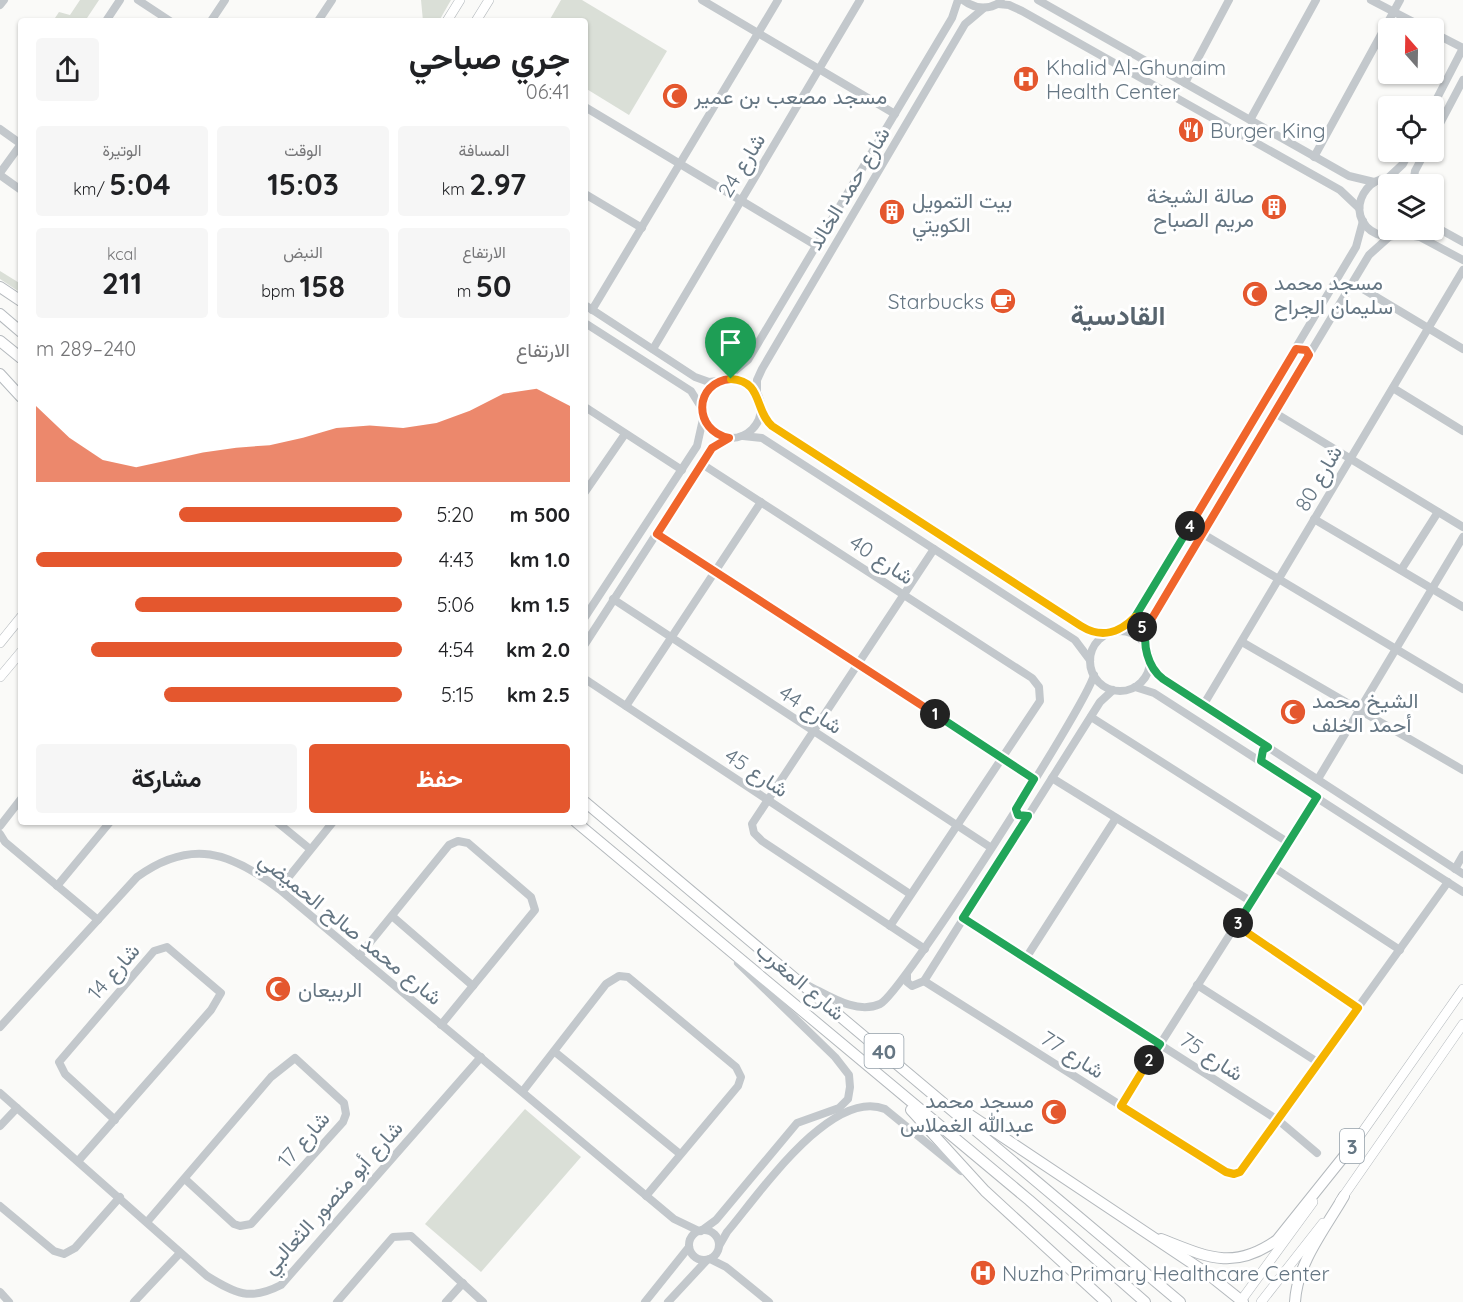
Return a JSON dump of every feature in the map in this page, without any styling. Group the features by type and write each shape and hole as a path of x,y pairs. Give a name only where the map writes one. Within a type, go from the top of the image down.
{"highway":[{"path":"0,287 18,299"},
{"path":"0,314 18,329"},
{"path":"0,341 18,356"},
{"path":"0,374 18,394"},
{"name":"شارع المغرب","path":"588,804 803,982 1180,1302"},
{"name":"شارع المغرب","path":"580,825 1029,1200 1145,1302"},
{"path":"885,1081 986,1191 1103,1299"},
{"path":"927,1087 1208,1274 1242,1302"},
{"path":"1142,1231 1213,1258 1228,1260 1263,1250 1277,1240 1353,1145"},
{"path":"1295,1302 1296,1284 1304,1264 1344,1196"}],"main road":[{"path":"449,18 460,0"},
{"path":"478,18 489,0"},
{"path":"0,643 18,621"},
{"path":"0,677 18,656"},
{"name":"3","path":"1242,1302 1463,989"},
{"name":"3","path":"1261,1302 1344,1196 1463,1024"}],"street":[{"path":"0,5 4,0"},
{"path":"108,18 120,0"},
{"path":"138,0 165,18"},
{"path":"213,18 225,0"},
{"path":"320,18 332,0"},
{"path":"702,0 895,114"},
{"path":"778,0 642,228 589,308 701,380 743,381 757,394 761,410 767,421 781,432 1086,629 1108,634"},
{"name":"شارع 24","path":"653,349 860,0"},
{"name":"شارع حمد الخالد","path":"723,380 748,360 952,18 958,0"},
{"path":"963,0 975,7 984,8 1001,2 1022,11 1340,190 1359,208 1363,221 1374,233 1378,234"},
{"path":"1022,11 1024,0"},
{"path":"1038,0 1314,157 1354,178 1378,181"},
{"path":"1250,120 1316,0"},
{"path":"1371,0 1405,18"},
{"path":"1314,157 1400,0"},
{"path":"1185,83 1225,1"},
{"name":"شارع حمد الخالد","path":"757,394 757,380 762,369 967,21 984,8"},
{"path":"1438,96 1463,48 1444,38"},
{"path":"1444,116 1463,80"},
{"path":"588,109 817,246"},
{"path":"0,129 18,142"},
{"path":"18,148 0,174 18,188"},
{"path":"1392,174 1403,162"},
{"path":"862,170 869,179 875,178"},
{"path":"1359,208 1363,193 1374,182"},
{"path":"853,186 859,183 864,187 866,193"},
{"path":"588,196 642,228"},
{"path":"1120,631 1135,617 1296,349 1356,247 1363,221"},
{"path":"1444,232 1463,242"},
{"path":"1385,240 1371,251 1148,625 1145,645 1150,666 1161,677 1463,874"},
{"path":"1426,240 1463,260"},
{"name":"شارع 80","path":"1204,704 1463,270"},
{"path":"1353,283 1463,349"},
{"path":"588,324 694,394 701,407 703,419 699,442 588,612"},
{"path":"1307,328 1311,337 1321,336"},
{"path":"1296,349 1304,348 1309,355"},
{"path":"748,360 752,369 762,369"},
{"path":"682,385 691,383 691,375"},
{"path":"701,407 707,391 723,380"},
{"path":"1393,388 1463,431"},
{"path":"588,409 682,470"},
{"path":"743,436 756,425 761,410"},
{"path":"1275,413 1463,528"},
{"path":"703,419 711,431 729,438"},
{"path":"772,445 775,434 781,432"},
{"path":"588,488 625,434"},
{"path":"588,639 715,445 729,438 759,437 1076,640 1090,660 1094,675 1104,686 1113,690"},
{"name":"شارع 40","path":"702,464 1032,678 1040,687 1040,701 1003,759"},
{"path":"840,488 846,488 851,483 850,476"},
{"path":"858,500 858,494 868,488"},
{"path":"626,706 761,502"},
{"path":"1401,570 1438,512"},
{"path":"1314,519 1463,607"},
{"path":"657,534 859,663 1034,779"},
{"path":"1203,534 1463,689"},
{"path":"1318,779 1463,537"},
{"path":"925,949 762,841 754,833 753,822 934,549"},
{"path":"628,551 633,560 640,559"},
{"path":"617,568 624,568 629,576"},
{"path":"1000,591 1005,591 1009,586 1009,580"},
{"path":"1016,602 1017,596 1024,589"},
{"name":"شارع 44","path":"613,599 990,847"},
{"path":"1135,617 1138,625 1148,625"},
{"path":"1076,640 1084,638 1086,629"},
{"path":"1090,660 1095,644 1108,634 1120,631 1134,634 1145,645"},
{"path":"1242,642 1463,770"},
{"path":"1135,687 1146,676 1150,666"},
{"path":"803,982 844,1003 870,1007 889,999 925,949 1034,779 1084,699 1094,675"},
{"name":"شارع 45","path":"588,681 910,894"},
{"path":"924,981 1091,717 1104,697 1113,690 1135,687 1150,691 1401,850 1463,892"},
{"path":"1091,717 1289,843"},
{"path":"1240,748 1247,748 1252,743 1252,736"},
{"path":"1261,761 1263,750 1268,747"},
{"path":"890,926 1003,759"},
{"path":"1052,778 1252,902"},
{"path":"1121,1106 1317,797"},
{"path":"0,826 18,803"},
{"path":"1016,806 1018,815 1028,816"},
{"path":"1026,958 1116,818"},
{"path":"57,886 108,825"},
{"path":"281,825 310,849"},
{"path":"279,889 330,825"},
{"path":"1004,826 1013,825 1017,833"},
{"path":"1382,839 1386,837 1390,828"},
{"path":"0,834 5,842 98,920"},
{"path":"1401,850 1400,845 1409,839"},
{"path":"359,956 449,845 458,841 468,843 531,897 535,907 532,915 441,1025"},
{"name":"شارع محمد صالح الحميضي","path":"0,1027 137,877 148,869 190,854 214,854 239,861 279,889 679,1223 700,1231"},
{"path":"1455,869 1463,855"},
{"path":"1274,867 1400,950"},
{"path":"1278,1120 1448,882"},
{"path":"392,916 473,986"},
{"name":"شارع 75","path":"963,918 1278,1120 1317,1153"},
{"path":"1236,925 1358,1008"},
{"path":"645,1302 700,1231 716,1220 793,1128 803,1120 842,1106 849,1096 849,1075 836,1057 711,937"},
{"name":"شارع 14","path":"80,1160 115,1120 211,1010 221,993 167,947 154,951 59,1062 65,1074 115,1120"},
{"name":"شارع 77","path":"907,975 907,982 912,986 924,981 1226,1172 1234,1174 1240,1172 1278,1120"},
{"path":"523,1091 606,984 616,977 628,977 736,1068 741,1074 738,1086 646,1196"},
{"path":"1197,985 1319,1063"},
{"path":"555,1052 680,1154"},
{"name":"شارع أبو منصور الثعالبي","path":"0,1093 80,1160 180,1253 232,1292 247,1295 265,1293 282,1285 481,1057"},
{"name":"شارع 17","path":"147,1222 271,1077 296,1058 344,1103 346,1114 343,1122 251,1224 240,1226 234,1224 185,1179"},
{"path":"668,1302 719,1248 727,1232 808,1138 817,1129 850,1111 865,1106 881,1107 986,1191"},
{"path":"0,1126 17,1107"},
{"path":"793,1128 805,1128 808,1138"},
{"path":"0,1206 54,1251 64,1254 75,1248 120,1197"},
{"name":"شارع محمد صالح الحميضي","path":"679,1223 689,1244"},
{"path":"700,1231 714,1234 733,1272"},
{"path":"337,1302 393,1237 398,1235 411,1236 483,1302"},
{"path":"689,1244 695,1257 708,1260 733,1272 769,1302"},
{"path":"135,1302 180,1253"},
{"path":"446,1302 463,1283"},
{"path":"0,1292 9,1302"}],"shaded area":[{"path":"80,0 99,0 87,18 55,18 59,12 70,15"},
{"path":"421,0 451,0 441,18 423,18"},
{"path":"561,0 582,0 667,51 629,115 588,90 588,18 551,18"},
{"path":"0,271 18,282 18,291 0,279"},
{"path":"525,1109 581,1157 481,1272 425,1224"}],"place":[{"name":"Khalid Al-Ghunaim Health Center","path":"1026,79"},
{"name":"مسجد مصعب بن عمير","path":"675,96"},
{"name":"Burger King","path":"1191,130"},
{"name":"صالة الشيخة مريم الصباح","path":"1274,207"},
{"name":"بيت التمويل الكويتي","path":"892,212"},
{"name":"مسجد محمد سليمان الجراح","path":"1255,294"},
{"name":"Starbucks","path":"1003,301"},
{"name":"الشيخ محمد أحمد الخلف","path":"1293,712"},
{"name":"الربيعان","path":"278,989"},
{"name":"مسجد محمد عبدالله الغملاس","path":"1054,1112"},
{"name":"Nuzha Primary Healthcare Center","path":"983,1273"}],"district":[{"name":"القادسية","path":"1118,315"}],"route":[{"path":"731,379 715,383 704,396 701,407 703,419 711,431 729,438 712,448 657,534 859,663 1034,779 1016,806 1018,815 1028,816 963,918 1160,1044 1121,1106 1226,1172 1234,1174 1240,1172 1358,1008 1236,925 1317,797 1261,761 1263,750 1268,747 1155,672 1150,666 1148,648 1145,645 1148,625 1145,627 1138,625 1135,617 1296,349 1301,348 1308,352 1309,355 1148,625 1145,627 1142,627 1138,625 1136,623 1135,617 1120,631 1108,634 1081,626 772,426 761,410 754,389 743,381 731,379"}]}
